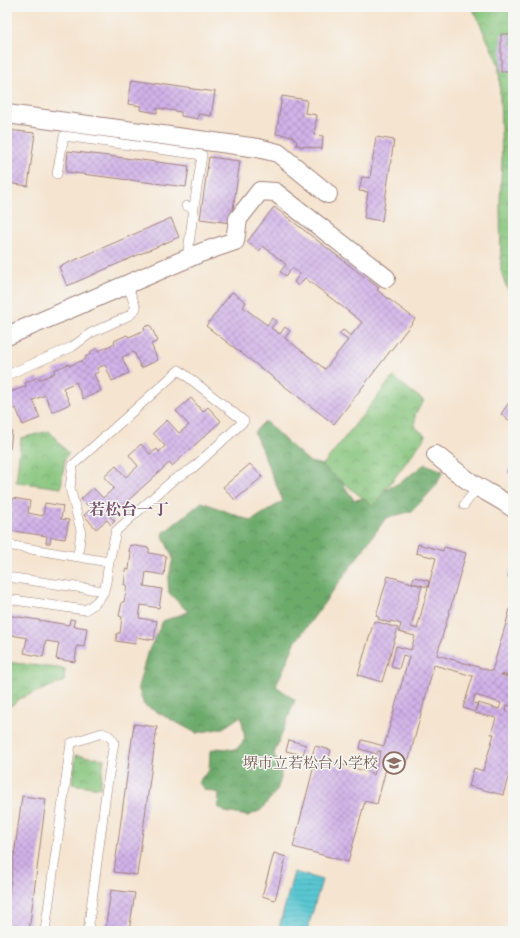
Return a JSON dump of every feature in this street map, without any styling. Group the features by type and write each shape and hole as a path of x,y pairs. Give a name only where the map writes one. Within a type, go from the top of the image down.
{"street":[{"path":"7,114 259,143 278,153 328,194"},
{"path":"10,331 189,258 235,241 238,219 260,191 275,192 386,278"},
{"path":"436,455 478,487 504,501 513,508"}],"lane":[{"path":"57,174 64,136 202,155 190,207 189,258"},
{"path":"7,375 72,347 91,332 130,315 136,308 127,284"},
{"path":"7,599 85,610 96,604 103,596 116,531 173,480 193,468 244,421 179,370 73,465 70,488 81,530 78,556"},
{"path":"464,505 478,487"},
{"path":"7,545 109,562"},
{"path":"7,577 104,591"},
{"path":"45,931 71,743 102,733 109,736 114,742 88,931"}],"green space":[{"path":"472,7 513,7 513,296 506,286 501,271 500,202 502,161 499,65"},
{"path":"393,377 424,401 415,414 415,427 426,436 373,506 322,466"},
{"path":"265,421 310,462 331,467 354,500 372,497 401,482 425,464 443,471 436,486 412,511 386,518 295,643 276,686 295,700 274,754 281,772 281,778 277,790 261,810 248,816 225,812 218,807 219,793 205,790 198,782 209,770 210,751 217,748 236,750 245,739 241,716 223,728 196,733 144,705 138,687 147,654 163,621 188,612 169,593 168,581 173,558 162,534 202,502 251,521 283,501 254,432"},
{"path":"49,431 69,454 65,457 61,488 16,482 21,438"},
{"path":"7,662 65,669 64,681 21,698 7,709"},
{"path":"76,755 104,759 100,788 72,784"}],"water":[{"path":"294,872 322,880 307,931 278,931"}],"building":[{"path":"501,34 511,34 511,45 513,45 513,82 511,82 511,71 501,71"},
{"path":"132,80 215,92 211,116 198,114 198,119 181,116 181,112 157,108 157,113 140,110 141,106 128,104"},
{"path":"282,96 307,100 305,113 317,115 314,135 323,136 322,149 296,145 297,141 292,136 276,134"},
{"path":"7,130 35,133 28,186 7,183"},
{"path":"376,137 394,140 382,221 364,218 368,192 359,191 362,177 370,178"},
{"path":"68,151 189,166 186,187 66,172"},
{"path":"209,157 240,161 231,223 200,219"},
{"path":"274,207 379,288 377,290 415,319 334,424 206,326 232,292 246,302 243,307 267,325 272,318 277,321 271,328 280,334 285,327 290,331 285,338 325,369 348,340 339,334 343,330 351,336 362,322 305,278 298,286 294,282 300,274 292,268 286,276 280,272 286,264 263,246 259,251 247,242"},
{"path":"171,218 179,237 67,286 59,267"},
{"path":"150,325 158,341 151,344 158,360 141,368 134,352 122,357 129,373 112,381 105,365 97,368 99,372 94,374 101,391 83,399 76,382 63,388 70,404 52,412 45,395 33,400 40,418 23,425 16,408 9,411 7,405 7,390 10,389 11,392 26,386 25,383 38,377 39,380 55,373 54,370 86,359 85,357 91,354 90,352 97,348 99,351 115,343 114,341 127,335 129,337 145,330 144,327"},
{"path":"513,397 513,423 501,414"},
{"path":"191,398 203,412 208,407 221,421 172,466 169,463 110,517 115,521 111,525 107,520 96,529 84,515 91,509 81,499 93,488 103,498 114,488 104,477 116,466 126,477 138,466 129,455 141,444 150,454 157,449 159,452 165,446 153,433 167,420 179,433 189,425 176,411"},
{"path":"7,430 12,431 10,449 7,448"},
{"path":"513,463 513,477 507,472"},
{"path":"250,464 262,477 235,500 223,487"},
{"path":"13,498 30,501 28,513 43,516 45,503 63,506 61,519 69,520 65,539 51,537 50,543 46,543 47,536 7,530 7,510 11,511"},
{"path":"418,544 443,551 444,547 466,553 437,655 492,671 513,599 513,677 501,675 513,679 513,707 507,705 506,711 513,713 513,760 503,795 469,786 474,768 483,771 494,734 491,734 496,718 475,713 478,703 499,709 501,703 475,695 473,703 477,704 475,712 463,708 473,676 434,665 409,759 407,759 404,770 387,765 377,804 365,801 348,862 293,847 316,758 312,756 315,746 331,750 328,761 372,773 374,775 381,751 378,751 377,754 360,749 362,740 384,746 409,657 403,655 399,669 391,667 396,646 411,650 415,636 399,632 401,624 391,621 390,623 378,619 379,617 376,616 388,576 422,586 411,627 417,629 436,558 416,553"},
{"path":"130,545 149,548 149,553 166,556 164,575 146,572 144,586 162,589 159,608 141,605 139,618 157,621 154,640 136,637 135,644 116,641 117,633 120,633 122,617 119,616 122,602 124,602 127,585 124,585 126,569 129,570 131,552 129,552"},
{"path":"513,563 513,579 508,577"},
{"path":"414,577 429,581 428,587 412,583"},
{"path":"7,615 69,625 70,619 75,620 73,626 87,628 84,647 77,646 75,662 56,659 59,643 46,641 43,657 24,653 27,638 7,634"},
{"path":"374,621 398,628 382,682 358,675"},
{"path":"134,724 157,727 137,875 114,872"},
{"path":"289,740 306,745 303,755 286,751"},
{"path":"22,796 46,799 29,931 7,931 7,908"},
{"path":"274,853 286,857 275,900 262,896"},
{"path":"111,890 135,893 129,931 105,931"}],"place":[{"name":"堺市立若松台小学校","path":"394,763"}],"district":[{"name":"若松台一丁","path":"129,509"}]}
